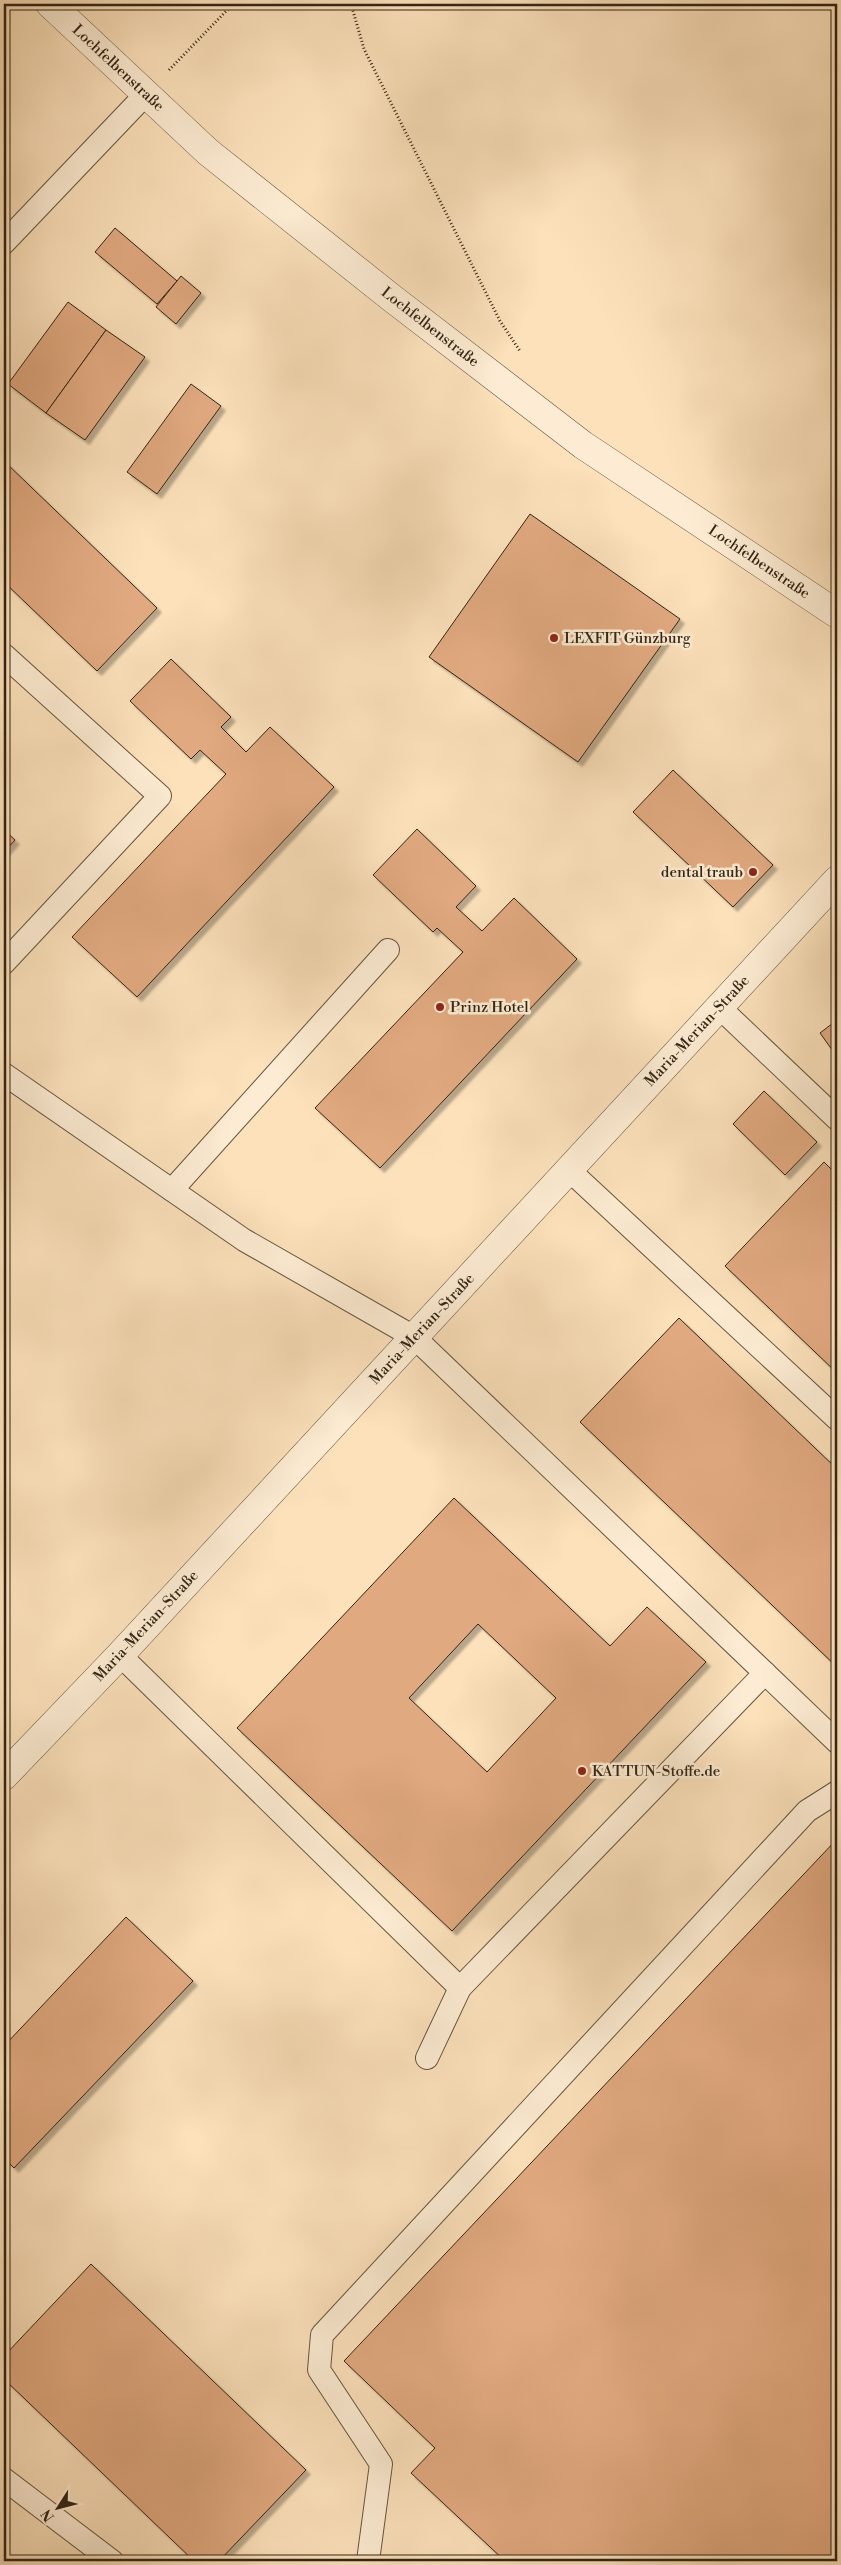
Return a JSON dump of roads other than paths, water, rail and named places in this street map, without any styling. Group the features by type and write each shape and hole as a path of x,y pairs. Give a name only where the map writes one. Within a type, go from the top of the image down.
{"street":[{"name":"Lochfelbenstraße","path":"50,4 208,152 575,439 837,614"},
{"name":"Maria-Merian-Straße","path":"4,1776 120,1655 837,880"}],"lane":[{"path":"4,244 146,94"},
{"path":"4,655 160,796 4,964"},
{"path":"172,1190 388,950"},
{"path":"719,1007 837,1119"},
{"path":"4,1074 244,1240 414,1337 836,1742"},
{"path":"568,1170 837,1420"},
{"path":"120,1655 460,1988"},
{"path":"427,2058 460,1988 765,1673"},
{"path":"368,2561 381,2464 320,2370 322,2335 807,1811 837,1792"},
{"path":"4,2479 112,2561"}],"place":[{"name":"LEXFIT Günzburg","path":"554,638"},
{"name":"dental traub","path":"753,872"},
{"name":"Prinz Hotel","path":"440,1007"},
{"name":"KATTUN-Stoffe.de","path":"582,1771"}]}
